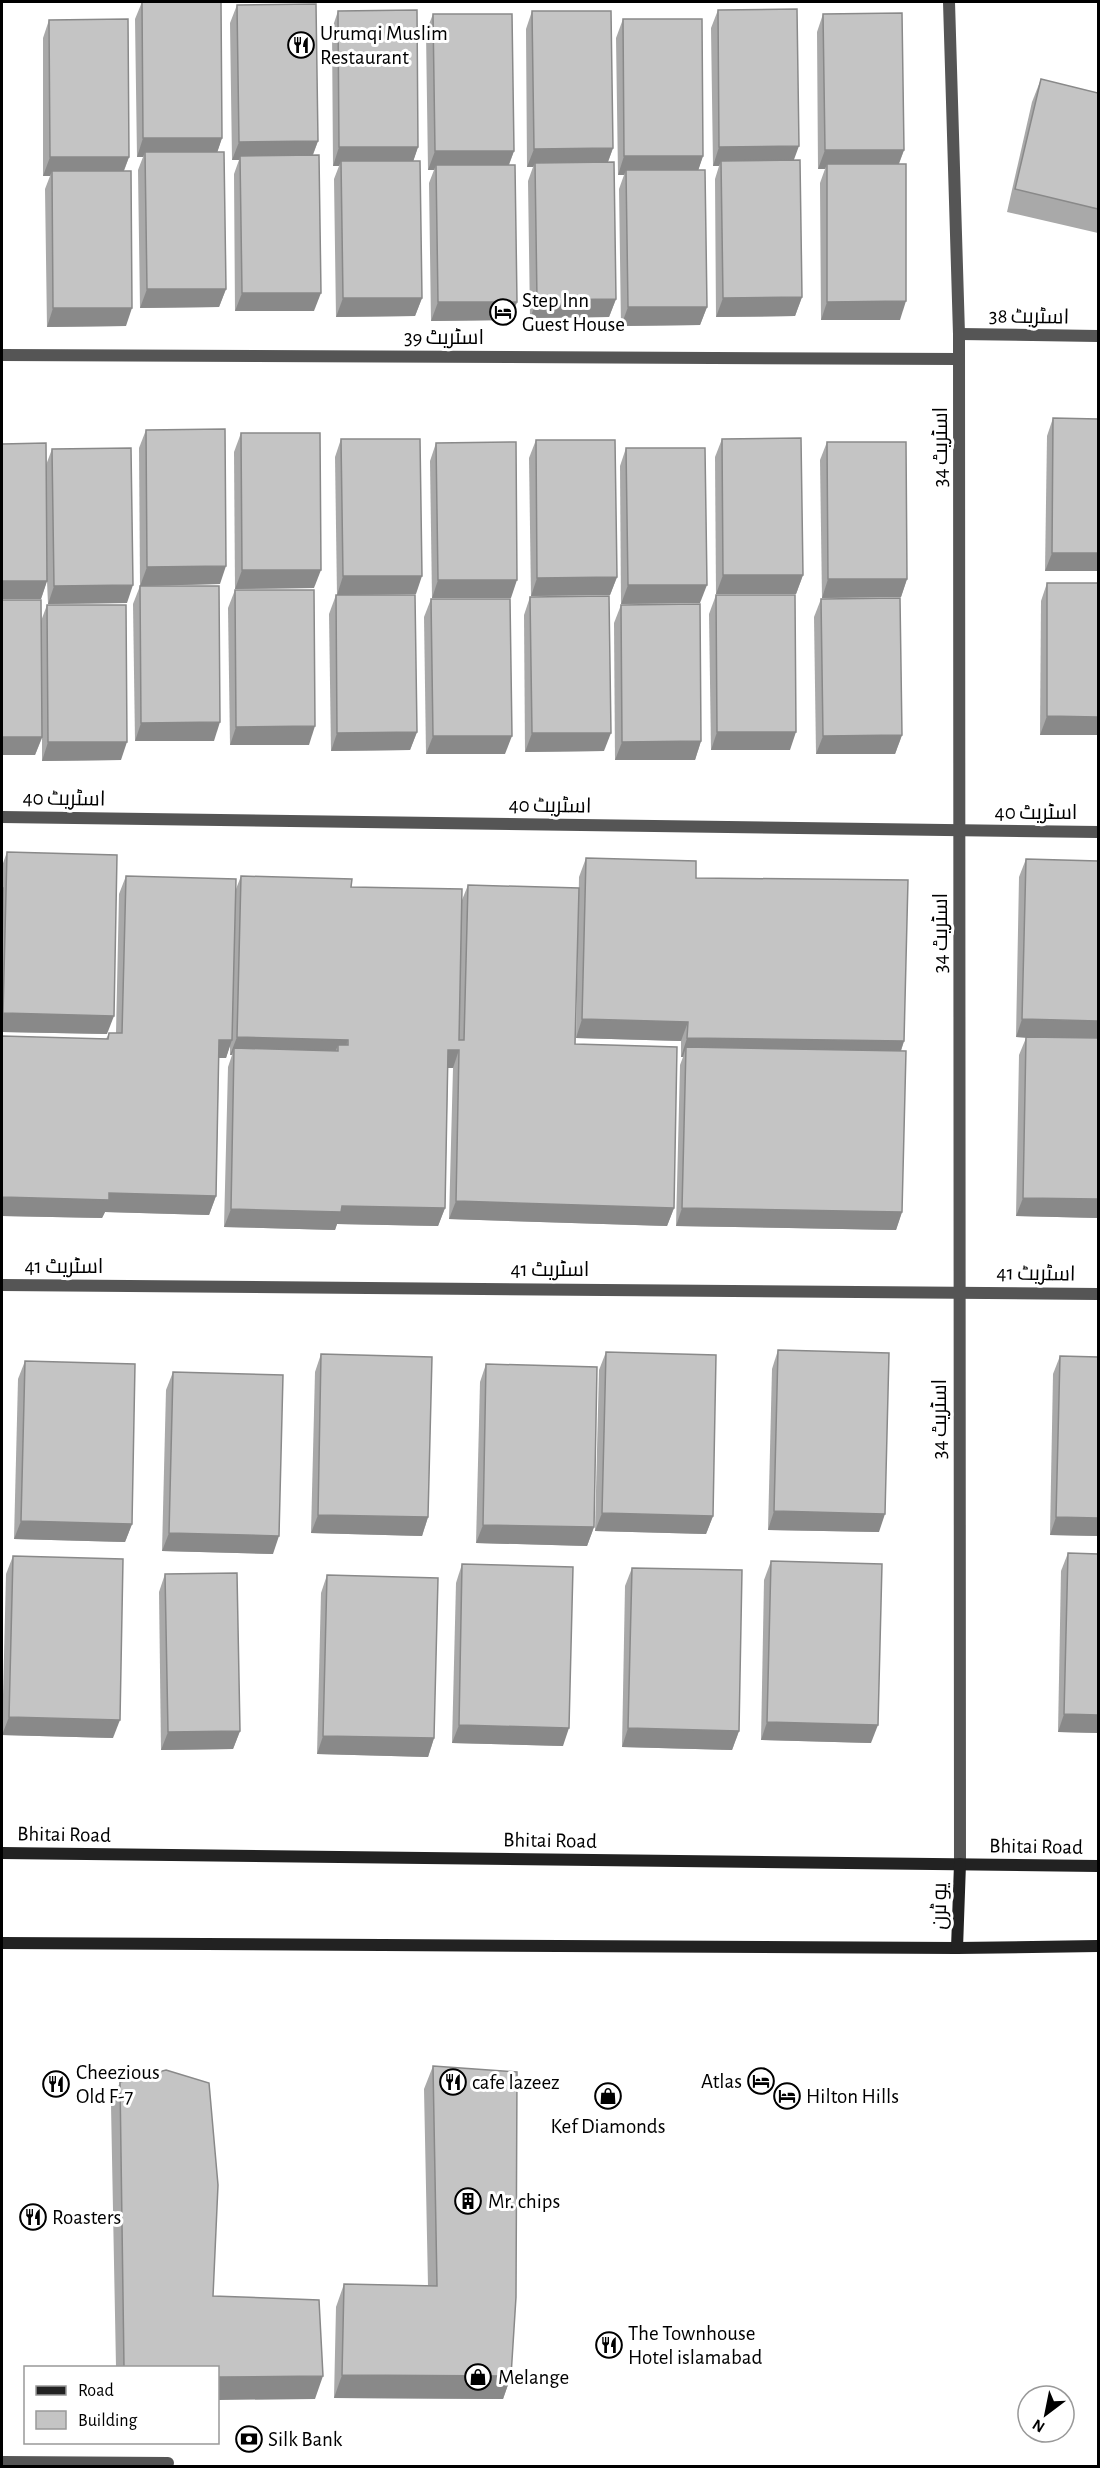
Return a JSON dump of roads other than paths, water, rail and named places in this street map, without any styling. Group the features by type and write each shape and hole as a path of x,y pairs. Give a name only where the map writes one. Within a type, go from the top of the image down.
{"street":[{"name":"اسٹریٹ 34","path":"949,2 959,334 960,1864"},
{"name":"اسٹریٹ 38","path":"959,334 1098,336"},
{"name":"اسٹریٹ 39","path":"2,355 959,359"},
{"name":"اسٹریٹ 40","path":"2,817 1098,832"},
{"name":"اسٹریٹ 41","path":"2,1285 1098,1294"},
{"name":"Bhitai Road","path":"2,1853 1098,1866"},
{"name":"یو ٹرن","path":"957,1948 960,1864"},
{"path":"2,1943 957,1948 1098,1946"},
{"path":"2,2462 168,2463"}],"place":[{"name":"Urumqi Muslim Restaurant","path":"301,45"},
{"name":"Step Inn Guest House","path":"503,312"},
{"name":"Atlas","path":"761,2081"},
{"name":"cafe lazeez","path":"453,2082"},
{"name":"Cheezious Old F-7","path":"56,2084"},
{"name":"Kef Diamonds","path":"608,2096"},
{"name":"Hilton Hills","path":"787,2096"},
{"name":"Mr. chips","path":"468,2201"},
{"name":"Roasters","path":"33,2217"},
{"name":"The Townhouse Hotel islamabad","path":"609,2345"},
{"name":"Melange","path":"478,2377"},
{"name":"Silk Bank","path":"249,2439"}]}
